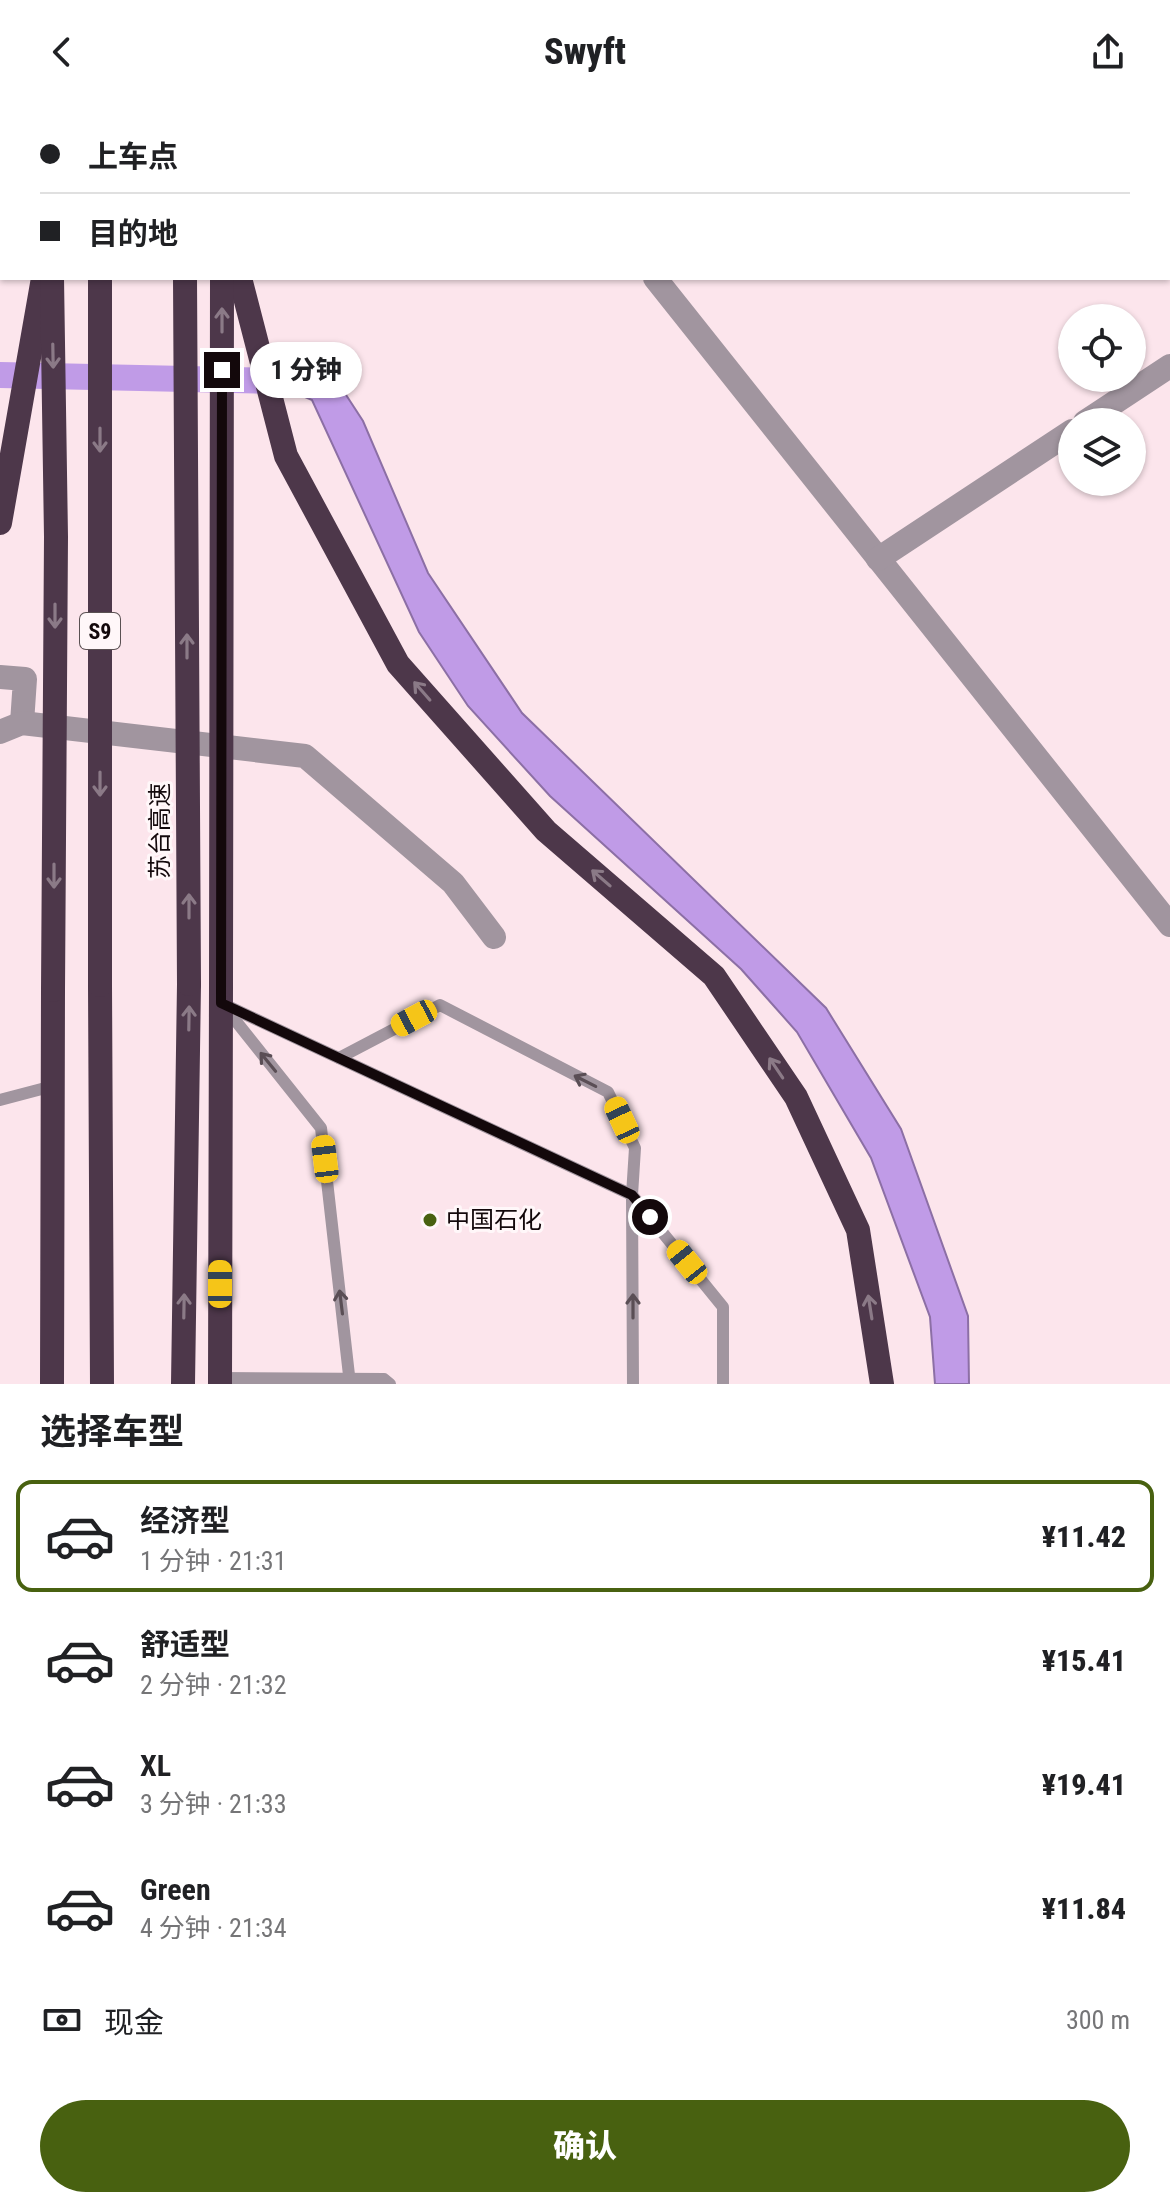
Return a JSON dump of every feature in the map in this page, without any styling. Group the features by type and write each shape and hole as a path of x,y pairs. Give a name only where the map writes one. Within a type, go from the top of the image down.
{"highway":[{"path":"0,523 43,280"},
{"path":"52,280 56,537 52,1384"},
{"name":"S9","path":"100,280 102,1384"},
{"name":"苏台高速","path":"183,1384 189,984 185,280"},
{"path":"220,1381 222,280"},
{"path":"241,280 286,456 398,664 546,831 714,976 796,1097 858,1230 882,1384"}],"street":[{"path":"657,280 1170,925"},
{"path":"1106,408 1170,366"},
{"path":"878,559 1058,440"},
{"path":"0,677 25,679 11,728 305,756 453,883 494,937"}],"lane":[{"path":"221,995 339,1058 632,1195 723,1307 723,1384"},
{"path":"221,995 321,1128 350,1382"},
{"path":"339,1058 440,1005 608,1092 635,1148 632,1195 633,1384"},
{"path":"0,1100 53,1086"},
{"path":"220,1381 350,1382 384,1379 390,1384"}],"shaded area":[{"path":"322,358 363,421 428,573 522,713 826,1008 901,1129 968,1316 969,1384 935,1384 930,1317 871,1158 797,1032 741,969 550,796 468,706 419,632 312,400 298,394 290,364"}],"waterway":[{"path":"0,375 319,382 322,390"}],"place":[{"name":"中国石化","path":"430,1220"}],"route":[{"path":"222,370 221,1003 632,1195 650,1217"}]}
